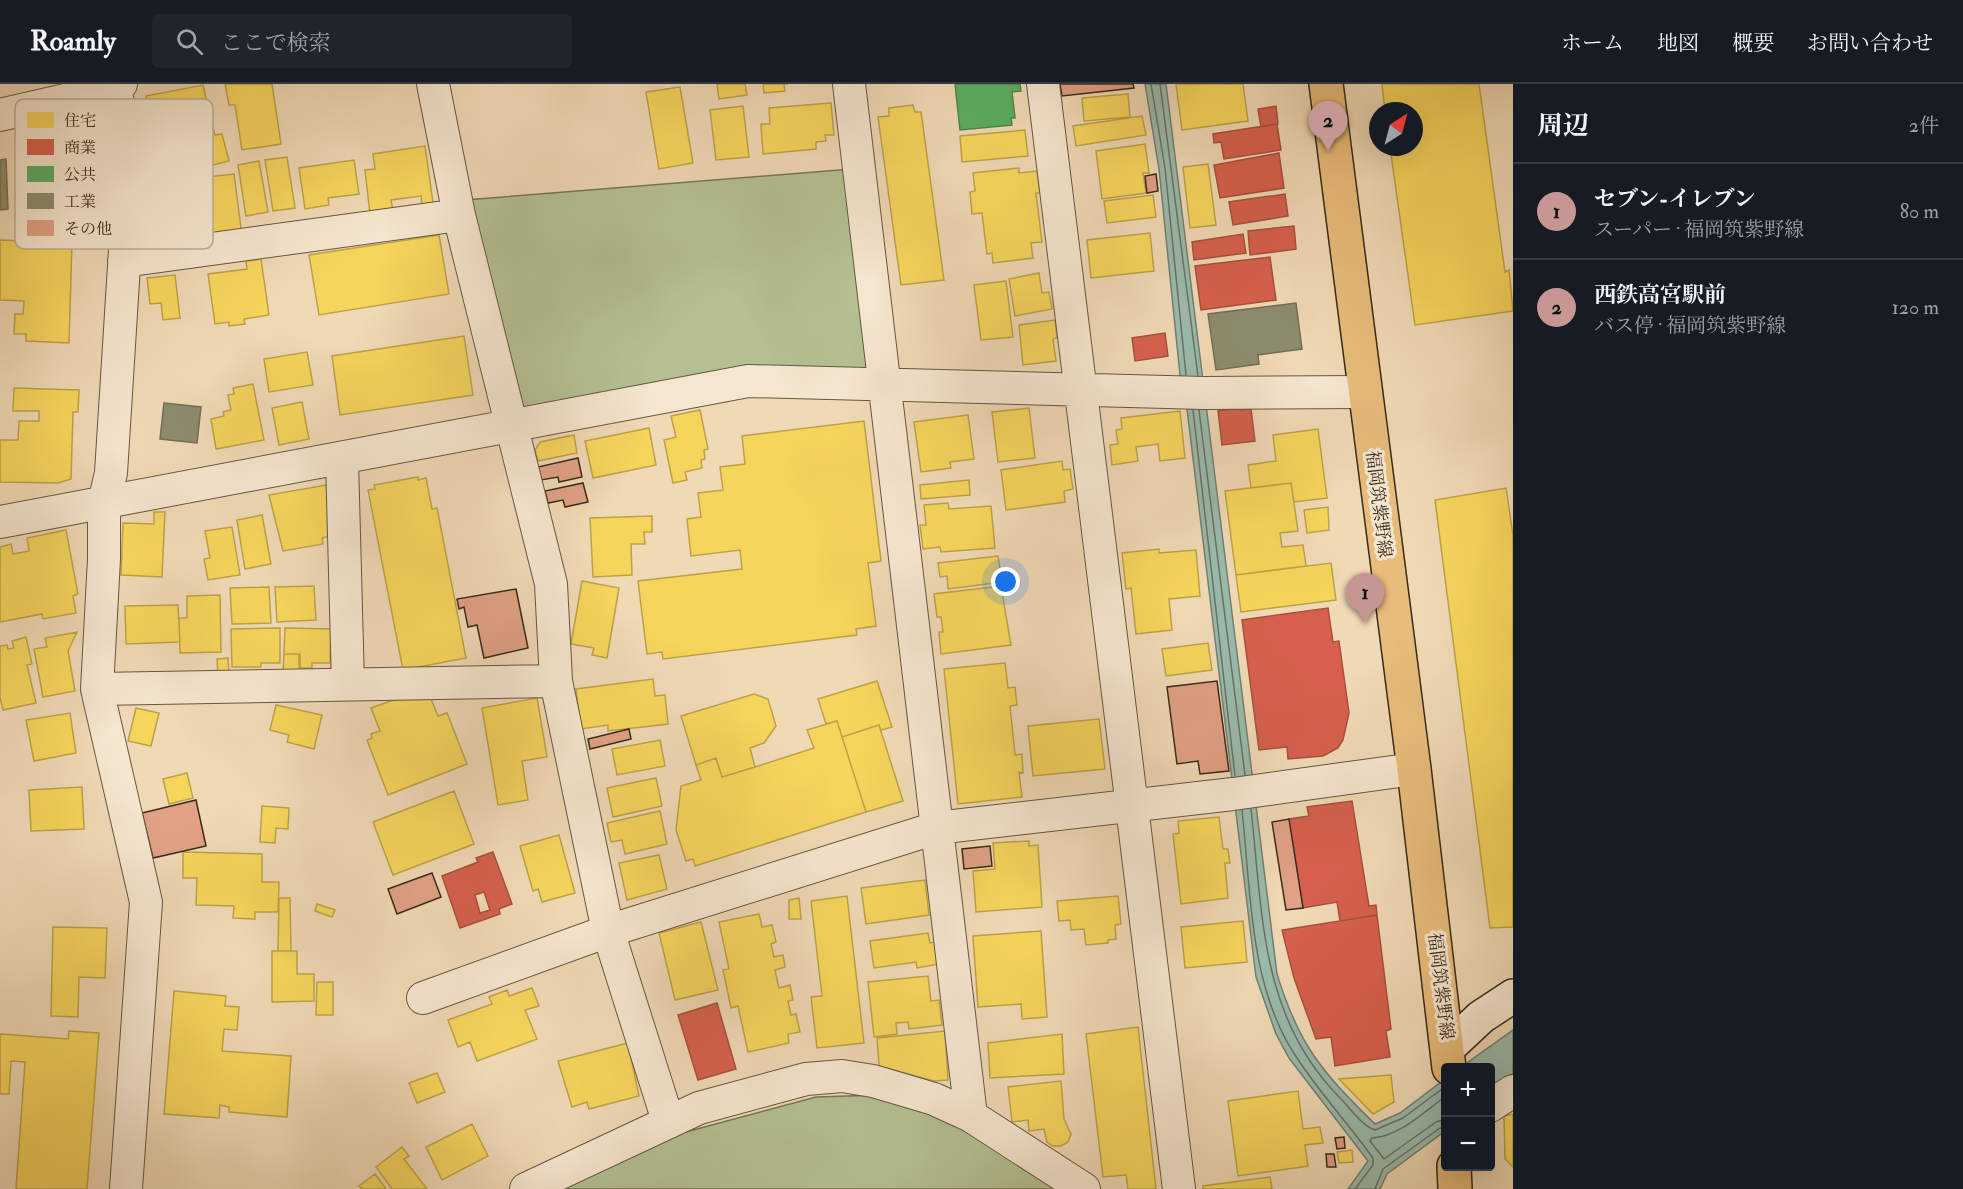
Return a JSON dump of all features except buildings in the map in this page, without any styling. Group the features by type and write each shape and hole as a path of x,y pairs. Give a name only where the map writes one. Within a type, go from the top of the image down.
{"main road":[{"name":"福岡筑紫野線","path":"1326,84 1449,1057"},
{"path":"1454,1171 1455,1189"}],"street":[{"path":"433,84 459,215 551,584 556,681 608,931 668,1121"},
{"path":"849,84 971,1116"},
{"path":"1043,84 1130,806 1179,1189"},
{"path":"64,99 116,86"},
{"path":"0,115 15,111"},
{"path":"213,249 459,215"},
{"path":"125,249 111,473 104,502 104,559 97,689 146,902 126,1189"},
{"path":"124,261 211,249"},
{"path":"0,522 342,460 511,425 748,381 1194,393 1365,392"},
{"path":"342,460 348,684"},
{"path":"97,689 556,681"},
{"path":"423,998 608,931 936,828 1130,806 1414,769"},
{"path":"1449,1057 1481,1017 1513,996"},
{"path":"526,1189 699,1108 806,1078 842,1076 873,1081 934,1099 971,1116 1084,1189"},
{"path":"1495,1103 1513,1091"}],"green space":[{"path":"851,169 875,372 516,417 465,200"},
{"path":"879,1095 966,1122 1069,1189 554,1189 682,1133 816,1097"}],"water":[{"path":"1145,84 1166,84 1277,974 1294,1020 1314,1056 1340,1089 1375,1124 1400,1113 1441,1082 1441,1134 1387,1174 1380,1189 1348,1189 1368,1161 1289,1058 1276,1034 1256,977 1187,409 1180,375 1159,169"},
{"path":"1513,1030 1513,1084 1495,1096 1495,1063 1467,1063"}],"place":[{"name":"西鉄高宮駅前","path":"1328,151"},
{"name":"セブン-イレブン","path":"1365,623"}]}
